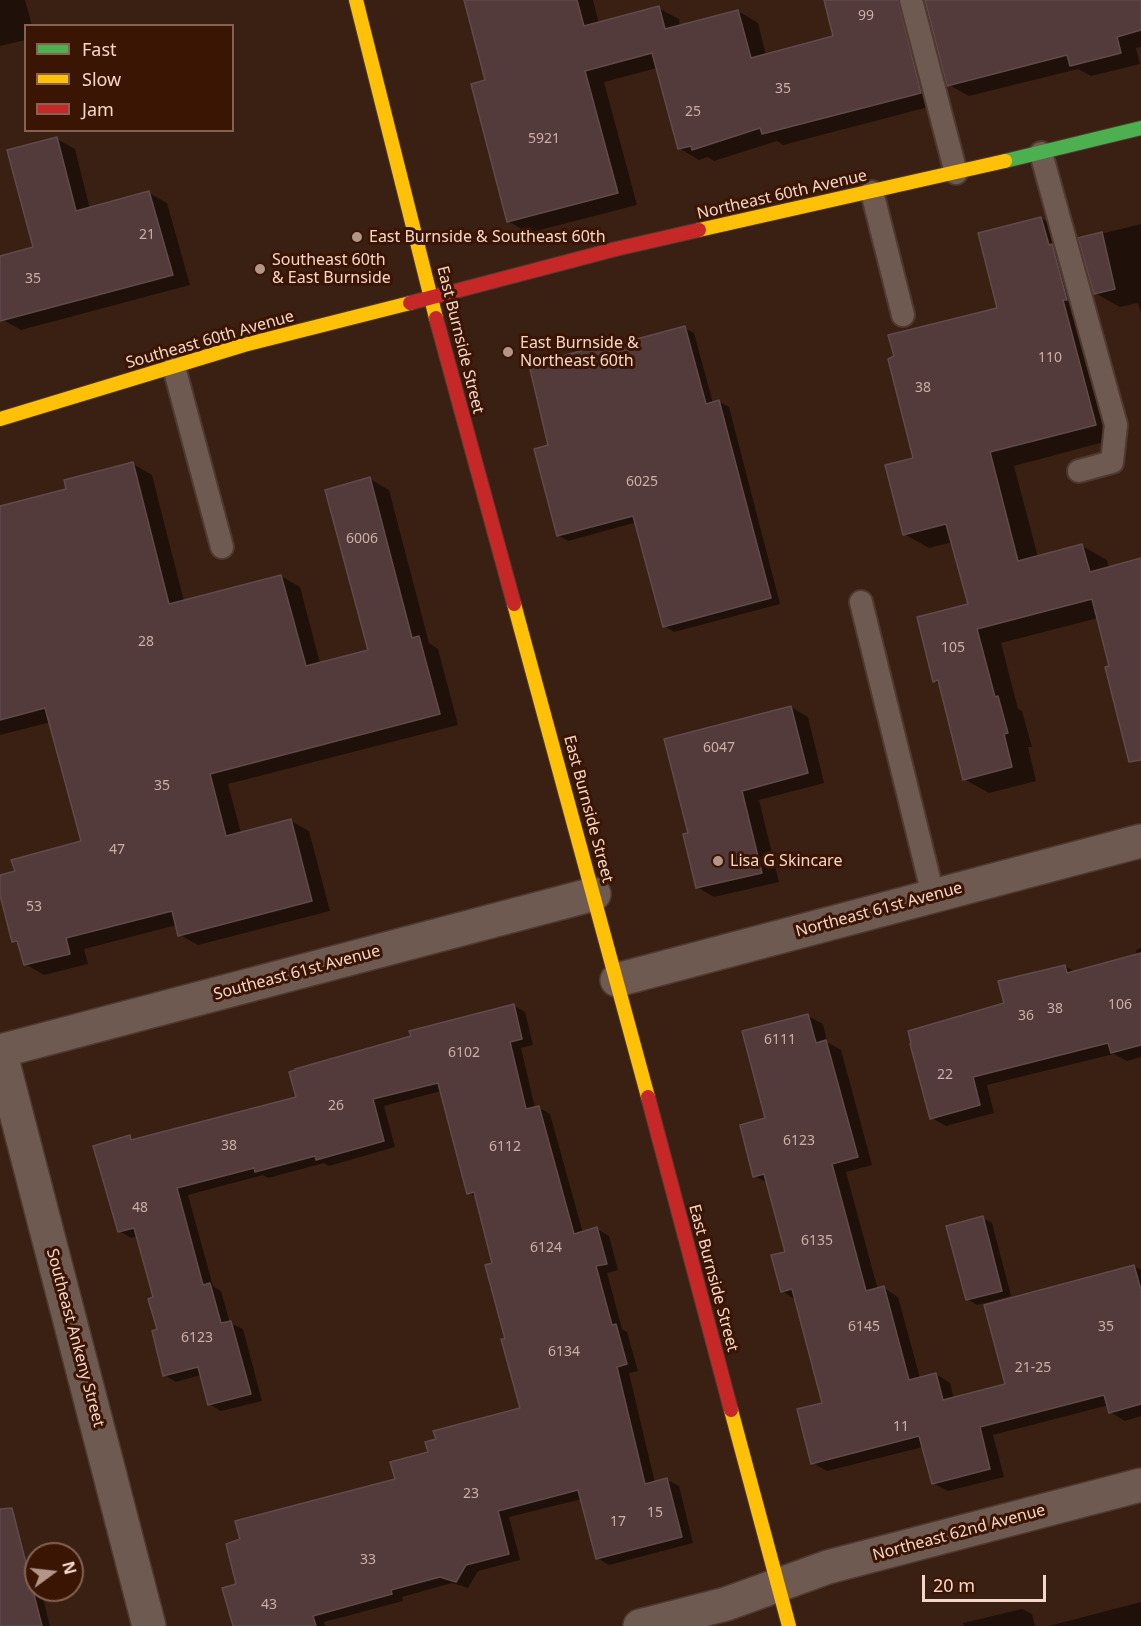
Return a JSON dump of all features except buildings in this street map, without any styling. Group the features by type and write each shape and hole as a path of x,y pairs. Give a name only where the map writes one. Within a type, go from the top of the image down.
{"main road":[{"name":"East Burnside Street","path":"356,0 486,505 594,894 789,1626"},
{"name":"Northeast 60th Avenue","path":"431,297 616,249 956,173 1141,128"},
{"name":"Southeast 60th Avenue","path":"0,419 244,345 431,297"}],"street":[{"name":"Northeast 61st Avenue","path":"617,980 1141,841"},
{"name":"Southeast 61st Avenue","path":"0,1051 594,894"},
{"name":"Southeast Ankeny Street","path":"0,1051 149,1626"},
{"name":"Northeast 62nd Avenue","path":"640,1626 726,1604 828,1567 1141,1485"}],"lane":[{"path":"910,0 956,173"},
{"path":"1041,153 1116,424 1112,462 1079,471"},
{"path":"872,192 903,315"},
{"path":"174,367 222,547"},
{"path":"861,602 933,895"}],"traffic: fast":[{"path":"1005,161 1141,128"}],"traffic: slow":[{"path":"356,0 436,318"},
{"path":"699,230 1005,161"},
{"path":"0,419 244,345 410,303"},
{"path":"514,604 648,1097"},
{"path":"731,1410 789,1626"}],"traffic: jam":[{"path":"410,303 616,249 699,230"},
{"path":"436,318 514,604"},
{"path":"648,1097 731,1410"}],"place":[{"name":"East Burnside & Southeast 60th","path":"357,237"},
{"name":"Southeast 60th & East Burnside","path":"260,269"},
{"name":"East Burnside & Northeast 60th","path":"508,352"},
{"name":"Lisa G Skincare","path":"718,861"}]}
